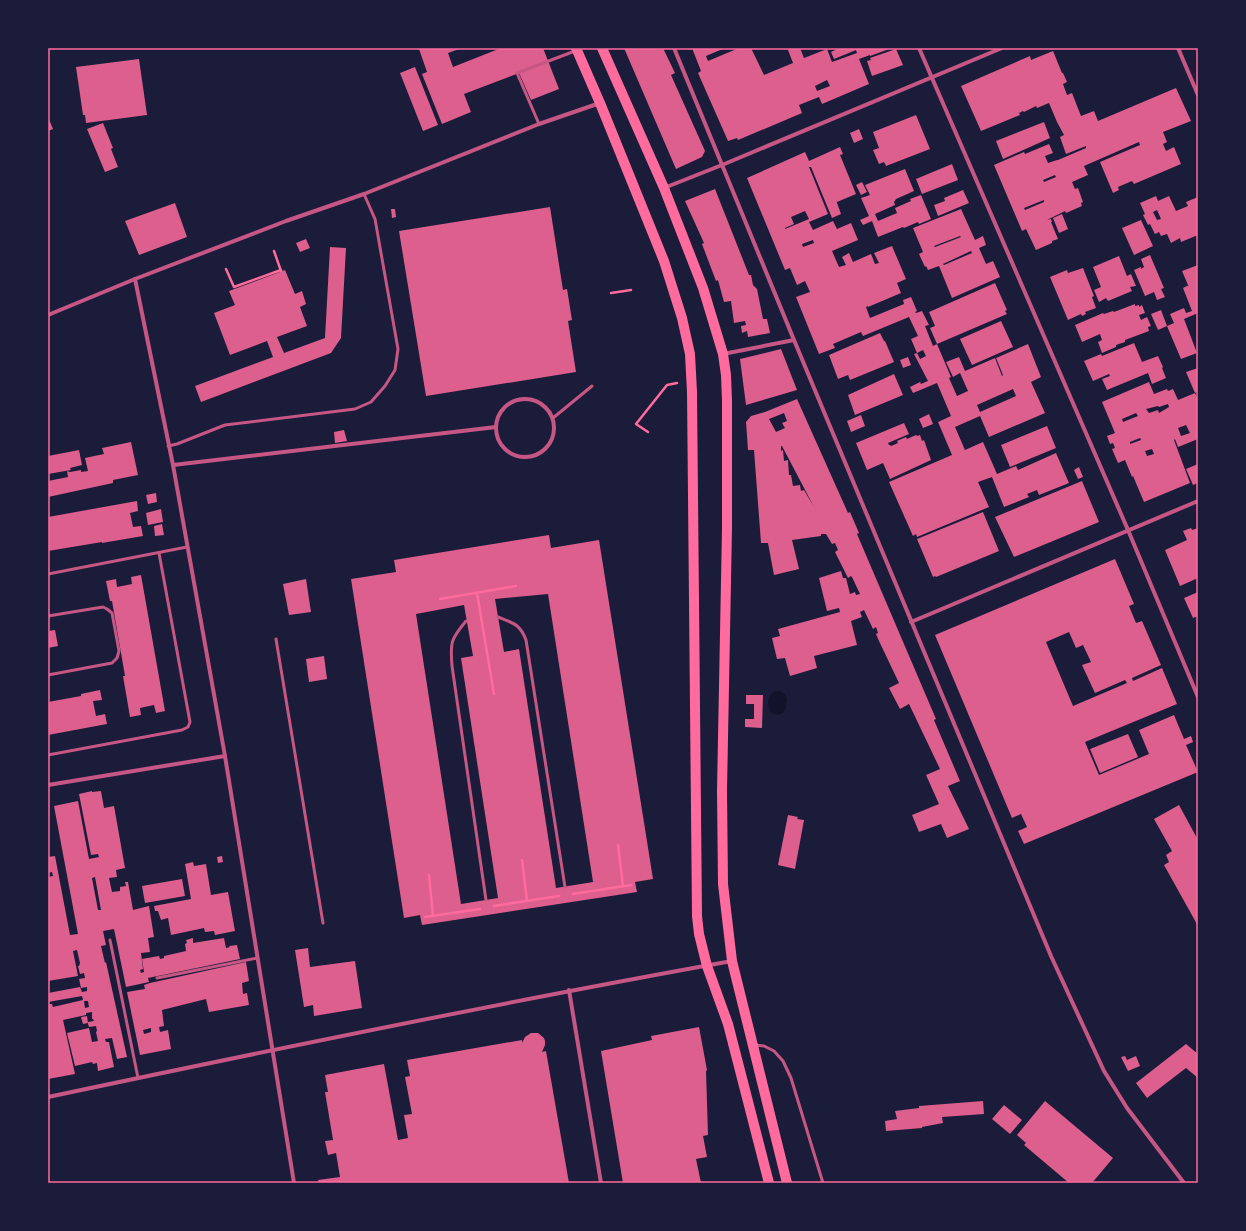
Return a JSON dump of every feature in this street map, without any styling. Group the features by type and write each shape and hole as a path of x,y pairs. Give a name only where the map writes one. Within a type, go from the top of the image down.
{"main road":[{"path":"602,48 664,188 703,288 723,354 726,375 727,401 727,528 722,791 723,884 732,961 787,1183"},
{"path":"577,49 664,261 682,318 690,354 692,392 697,916 699,934 707,966 728,1024 769,1183"}],"street":[{"path":"674,48 911,622 1051,956 1104,1071 1127,1108 1184,1183"},
{"path":"919,48 1128,530 1198,697"},
{"path":"664,188 1002,48"},
{"path":"1178,48 1198,95"},
{"path":"48,315 286,221 364,194 539,124 600,103"},
{"path":"135,280 173,465 225,756 294,1183"},
{"path":"723,354 794,340"},
{"path":"521,399 531,399 548,409 553,418 555,428 549,447 534,457 524,458 507,452 497,436 496,427 498,417 503,408 511,402 521,399"},
{"path":"173,465 496,427"},
{"path":"911,622 1198,501"},
{"path":"48,785 225,756"},
{"path":"48,1097 569,990 732,961"},
{"path":"569,990 602,1183"}],"lane":[{"path":"539,124 517,73 577,49"},
{"path":"168,446 177,444 225,425 355,409 371,402 386,386 395,370 398,349 375,219 364,194"},
{"path":"553,418 592,386"},
{"path":"48,574 187,547"},
{"path":"48,755 182,730 188,727 190,722 159,553"},
{"path":"48,616 103,607 112,613 119,651 118,658 112,663 48,675"},
{"path":"498,617 516,624 522,631 526,640 565,887"},
{"path":"466,621 456,634 451,644 452,666 486,900"},
{"path":"276,639 323,923"},
{"path":"110,940 138,1078"},
{"path":"157,978 258,958"},
{"path":"752,1044 764,1046 774,1051 783,1061 791,1078 823,1183"}],"path":[{"path":"226,269 234,288 281,271 274,251"},
{"path":"611,293 631,290"},
{"path":"648,432 636,424 667,385 680,383"},
{"path":"440,599 516,586"},
{"path":"477,593 494,694"},
{"path":"618,845 623,886"},
{"path":"522,860 527,901"},
{"path":"429,875 433,916"},
{"path":"571,894 631,885"},
{"path":"488,908 564,896"},
{"path":"425,917 480,909"}],"shaded area":[{"path":"774,691 782,692 787,699 784,712 779,715 772,713 768,705 770,696"}],"building":[{"path":"462,48 448,53 453,67 501,48 543,48 559,89 531,100 519,73 464,94 471,112 442,124 422,74 427,72 419,49"},
{"path":"624,48 663,48 675,73 671,75 705,151 702,157 676,169"},
{"path":"692,48 725,48 706,56 708,61 739,48 751,48 764,75 793,63 788,50 792,48 800,48 804,58 827,49 832,62 857,53 856,50 834,59 831,52 837,48 892,48 859,59 869,84 822,104 819,97 799,105 802,113 738,140 737,138 728,141 698,73 701,71","holes":["827,80 830,86 817,91 815,86"]},
{"path":"896,49 903,65 872,76 867,61 871,60 870,58"},
{"path":"1053,51 1067,82 1063,84 1067,95 1072,93 1081,116 1094,111 1098,121 1176,88 1191,121 1163,132 1167,142 1163,144 1166,151 1174,147 1181,164 1134,184 1132,181 1118,187 1119,190 1113,193 1100,162 1140,145 1139,142 1084,166 1088,175 1072,182 1075,189 1078,188 1083,202 1081,203 1082,206 1066,213 1065,211 1047,220 1051,219 1058,239 1036,250 1026,229 1022,231 994,165 1024,152 1025,154 1049,144 1053,153 1045,156 1048,163 1086,148 1086,146 1066,154 1060,137 1064,135 1049,103 1037,108 1036,106 1024,112 1023,111 1019,113 1020,115 981,131 961,86 1030,56 1031,60","holes":["1055,175 1056,177 1044,182 1043,180","1044,200 1044,202 1025,210 1024,208"]},
{"path":"139,59 147,115 86,123 85,115 83,115 76,67"},
{"path":"415,67 438,125 423,131 400,73"},
{"path":"916,115 930,149 886,166 884,162 879,164 873,150 879,148 873,132"},
{"path":"48,117 53,129 48,131"},
{"path":"1044,122 1050,138 1003,159 996,141"},
{"path":"103,123 113,148 111,149 118,167 105,172 87,129"},
{"path":"859,129 863,139 854,143 850,133"},
{"path":"840,147 843,154 840,155 856,194 837,202 836,200 841,214 832,218 811,167 809,167 828,214 809,222 813,230 833,221 837,229 851,223 858,240 832,251 839,267 846,265 842,257 849,253 853,262 871,254 875,264 879,263 874,253 892,246 906,279 897,283 901,293 866,307 870,318 904,304 903,300 911,297 917,311 915,312 922,311 929,325 925,326 933,346 937,344 951,377 949,378 957,396 968,391 960,373 953,377 946,362 959,357 965,371 995,358 1002,376 1003,375 996,358 1028,344 1041,377 1031,382 1045,413 989,437 980,416 955,427 965,450 983,442 997,474 1016,466 1018,470 1056,453 1069,483 1039,495 1037,490 1027,494 1029,497 1004,507 992,477 978,482 989,507 917,537 916,534 913,536 889,482 952,455 938,422 951,416 937,383 913,393 910,387 920,382 921,384 928,381 914,354 917,353 911,339 918,336 909,317 863,336 861,332 833,344 835,348 819,354 796,297 810,292 805,281 797,285 790,268 785,270 747,178 805,152 809,161","holes":["805,211 809,219 785,229 794,224 791,217","813,240 814,243 803,247 802,244","923,350 926,356 920,359 917,353","1013,389 1016,396 980,412 977,405"]},
{"path":"952,164 958,180 922,194 916,179"},
{"path":"905,169 914,191 896,199 894,202 895,205 875,214 878,221 897,213 895,208 911,201 910,199 921,195 931,219 919,224 918,222 904,228 903,227 878,237 872,221 863,225 860,220 869,216 861,198 870,195 865,185"},
{"path":"862,182 867,192 861,195 856,185"},
{"path":"715,189 749,275 751,275 753,285 757,289 763,319 767,319 770,333 748,337 747,331 742,333 741,326 746,325 745,321 734,323 731,301 724,302 718,280 716,281 702,244 704,243 685,201"},
{"path":"963,190 969,203 938,216 934,205 945,201 944,198"},
{"path":"1156,196 1158,201 1169,196 1176,211 1188,206 1186,202 1198,197 1198,235 1181,242 1180,238 1171,243 1167,234 1161,236 1159,232 1155,234 1150,224 1148,225 1143,215 1145,214 1140,203","holes":["1157,210 1161,219 1157,220 1153,212"]},
{"path":"175,203 187,237 139,255 125,221"},
{"path":"550,207 563,290 567,289 572,320 568,321 576,372 426,396 399,231"},
{"path":"391,209 395,209 396,217 392,218"},
{"path":"961,209 975,240 983,236 986,245 979,248 986,264 993,261 1000,277 952,298 939,266 928,270 926,266 925,267 919,254 923,252 913,228","holes":["960,236 961,237 935,247 934,246","971,251 972,253 944,265 943,264"]},
{"path":"1062,214 1068,229 1059,233 1053,218"},
{"path":"1141,220 1153,246 1134,255 1122,228"},
{"path":"306,239 310,248 300,252 296,243"},
{"path":"330,247 346,248 341,338 331,353 201,402 195,386 273,357 267,341 230,355 214,313 235,305 229,291 285,270 295,294 302,291 306,304 300,307 307,326 277,337 284,353 325,338"},
{"path":"1150,255 1164,288 1161,289 1165,297 1157,300 1154,292 1145,296 1134,270 1144,267 1141,259"},
{"path":"1119,256 1127,276 1131,274 1136,286 1130,287 1132,291 1108,301 1106,298 1099,302 1094,290 1101,287 1093,267"},
{"path":"1198,265 1198,313 1184,319 1197,353 1181,359 1167,326 1174,323 1170,314 1184,308 1186,313 1192,311 1183,288 1189,285 1182,271"},
{"path":"1083,268 1094,296 1092,297 1096,308 1085,312 1086,314 1082,316 1081,314 1068,320 1050,277 1067,270 1068,273"},
{"path":"995,283 1007,310 1005,311 1007,314 937,344 930,328 935,326 929,312"},
{"path":"1135,304 1135,306 1139,305 1139,307 1142,305 1145,313 1139,315 1141,320 1147,317 1151,326 1148,327 1149,331 1125,340 1125,342 1102,353 1098,342 1102,340 1100,334 1082,342 1075,325 1103,313 1114,312"},
{"path":"1161,310 1167,326 1158,330 1151,314"},
{"path":"1001,321 1013,347 972,365 960,339"},
{"path":"880,333 894,362 850,380 848,375 838,379 829,355"},
{"path":"1134,343 1142,362 1158,356 1166,378 1152,384 1148,373 1107,390 1102,379 1110,376 1109,374 1093,381 1084,361 1101,354 1102,356"},
{"path":"781,349 797,390 746,405 740,359"},
{"path":"908,357 911,365 903,368 900,360"},
{"path":"1198,368 1198,391 1195,393 1186,372"},
{"path":"894,374 903,395 855,415 848,395"},
{"path":"1149,382 1154,394 1167,389 1168,391 1173,389 1178,400 1195,393 1198,400 1198,439 1178,447 1175,439 1174,440 1190,483 1144,502 1125,460 1118,463 1112,449 1115,448 1113,443 1110,444 1107,436 1115,433 1102,402","holes":["1168,404 1169,407 1159,413 1158,410 1149,413 1146,409","1136,413 1138,416 1123,422 1122,419","1186,425 1190,433 1181,436 1178,428","1140,438 1141,440 1130,444 1130,442","1152,449 1154,454 1147,456 1145,451"]},
{"path":"797,399 848,513 850,512 859,533 857,534 936,719 934,720 960,781 948,786 969,829 947,838 941,824 919,832 912,815 939,804 926,775 940,769 909,704 900,709 889,688 899,683 876,634 878,633 876,627 873,629 864,610 860,612 862,617 851,621 857,645 814,656 817,668 790,676 785,658 777,659 772,638 780,636 778,629 840,612 839,608 827,611 819,578 841,571 843,578 846,578 850,594 855,592 856,595 860,594 852,577 851,576 848,578 835,552 838,550 835,543 832,544 826,534 792,540 799,569 774,575 768,543 761,543 754,450 748,450 746,422 751,416","holes":["784,413 787,421 782,423 785,428 776,432 769,419","782,446 814,507 804,490 801,491 800,485 793,486 791,475 789,475 788,460 784,461"]},
{"path":"929,414 933,424 923,428 919,419"},
{"path":"861,415 865,426 851,432 847,421"},
{"path":"904,423 909,434 888,443 889,445 891,446 898,443 897,441 906,437 907,439 920,435 922,441 924,440 931,460 890,479 883,463 867,470 856,443"},
{"path":"1047,426 1056,448 1010,467 1001,445"},
{"path":"344,430 347,441 335,443 334,432"},
{"path":"131,442 138,475 113,480 113,483 48,497 48,481 68,477 67,471 88,471 85,458 104,454 102,448"},
{"path":"79,450 82,465 70,468 71,470 48,474 48,456"},
{"path":"1198,464 1198,483 1193,485 1186,469"},
{"path":"1079,467 1083,477 1078,479 1074,470"},
{"path":"1082,481 1099,522 1014,557 995,517"},
{"path":"156,493 157,502 148,504 146,495"},
{"path":"137,501 138,511 130,513 133,527 141,526 143,536 48,551 48,517"},
{"path":"161,509 163,522 148,525 146,513"},
{"path":"983,512 999,551 933,577 917,539"},
{"path":"162,524 164,535 155,536 154,526"},
{"path":"1191,528 1192,530 1198,528 1198,578 1180,586 1165,550 1187,540 1183,531"},
{"path":"549,535 551,548 599,540 653,879 635,882 637,892 422,925 420,915 404,918 351,579 396,572 394,560","holes":["548,594 593,882 556,888 519,649 504,652 495,599","464,605 473,656 461,658 498,898 461,904 416,614"]},
{"path":"1115,559 1134,604 1129,606 1136,623 1142,621 1161,665 1132,678 1133,681 1162,668 1177,704 1085,742 1099,775 1149,754 1139,730 1174,715 1184,739 1191,736 1193,742 1186,745 1198,772 1024,844 1018,831 1027,827 1021,814 1012,818 935,635","holes":["1069,632 1076,648 1083,645 1091,662 1082,665 1095,693 1125,680 1127,683 1073,706 1046,642"]},
{"path":"141,575 165,711 156,713 154,705 140,708 141,715 130,717 123,676 125,676 112,601 110,601 106,581 116,579 117,587 132,584 131,577"},
{"path":"306,579 311,612 289,615 283,584"},
{"path":"1198,592 1198,616 1193,618 1184,598"},
{"path":"55,630 58,646 48,648 48,631"},
{"path":"324,656 327,679 309,682 306,659"},
{"path":"100,690 102,700 93,701 96,716 105,714 107,724 48,735 48,702 81,696 81,694"},
{"path":"746,695 763,695 762,728 745,727 745,719 754,719 754,704 746,704"},
{"path":"1128,734 1138,757 1100,773 1090,749"},
{"path":"92,791 101,791 104,808 114,806 125,868 116,870 117,877 109,878 112,892 120,891 120,887 126,886 125,882 128,882 133,910 149,906 154,937 148,938 150,952 141,953 143,969 140,970 141,973 144,972 142,959 159,956 160,959 164,958 164,956 186,951 186,940 193,938 193,943 224,938 226,948 237,945 240,959 148,978 149,982 126,987 114,929 103,931 106,945 101,946 105,963 106,962 127,1057 117,1059 112,1038 105,1039 106,1042 109,1042 114,1067 98,1071 97,1063 93,1064 92,1062 75,1066 67,1033 89,1028 92,1042 98,1041 96,1026 89,1027 88,1024 88,1022 94,1021 92,1019 92,1012 86,1013 86,1015 63,1020 75,1074 48,1079 48,1004 52,1004 53,1007 83,1000 82,996 48,1002 48,993 80,987 82,992 87,991 87,987 81,988 79,979 85,978 84,973 80,974 78,966 80,963 77,950 73,951 78,976 48,981 48,877 53,876 52,872 48,873 48,857 55,856 70,935 78,934 54,806 78,801 89,859 99,857 98,854 91,855 79,794","holes":["95,877 101,910 98,910 92,878","84,1001 88,1001 89,1007 85,1008"]},
{"path":"1179,805 1198,840 1198,926 1164,865 1169,862 1166,855 1172,851 1154,819"},
{"path":"788,815 804,820 795,869 778,865"},
{"path":"222,856 223,862 218,863 217,857"},
{"path":"193,862 194,866 206,864 211,895 228,892 235,931 215,935 214,931 205,932 204,928 171,935 168,918 161,920 158,911 155,911 154,906 191,899 185,864"},
{"path":"182,879 185,896 145,903 142,886"},
{"path":"308,948 310,967 355,961 362,1008 314,1016 313,1005 304,1007 295,950"},
{"path":"246,962 249,981 242,983 243,994 247,993 249,1005 209,1012 206,999 162,1010 164,1026 159,1027 160,1032 168,1030 171,1049 140,1055 127,992 145,989 144,985","holes":["151,1028 151,1032 144,1034 143,1030"]},
{"path":"87,1016 88,1023 83,1024 81,1017"},
{"path":"699,1027 707,1070 708,1135 703,1136 707,1157 696,1159 701,1183 623,1183 601,1051 652,1040 651,1036"},
{"path":"531,1033 538,1033 544,1038 545,1041 542,1052 546,1051 569,1183 319,1183 318,1180 340,1177 336,1153 328,1155 325,1141 333,1140 325,1092 328,1092 325,1075 384,1064 398,1140 408,1138 404,1115 412,1114 405,1077 410,1076 407,1060 522,1040 522,1043 525,1037"},
{"path":"1186,1044 1198,1054 1198,1078 1186,1068 1147,1098 1136,1083"},
{"path":"1125,1056 1127,1060 1136,1056 1140,1066 1128,1071 1121,1057"},
{"path":"983,1101 984,1114 942,1117 943,1123 922,1128 886,1131 885,1121 897,1119 895,1111 919,1108 919,1106"},
{"path":"1045,1101 1113,1158 1092,1183 1069,1183 1024,1145 1026,1143 1017,1135"},
{"path":"1004,1105 1022,1120 1010,1134 992,1119"}]}
